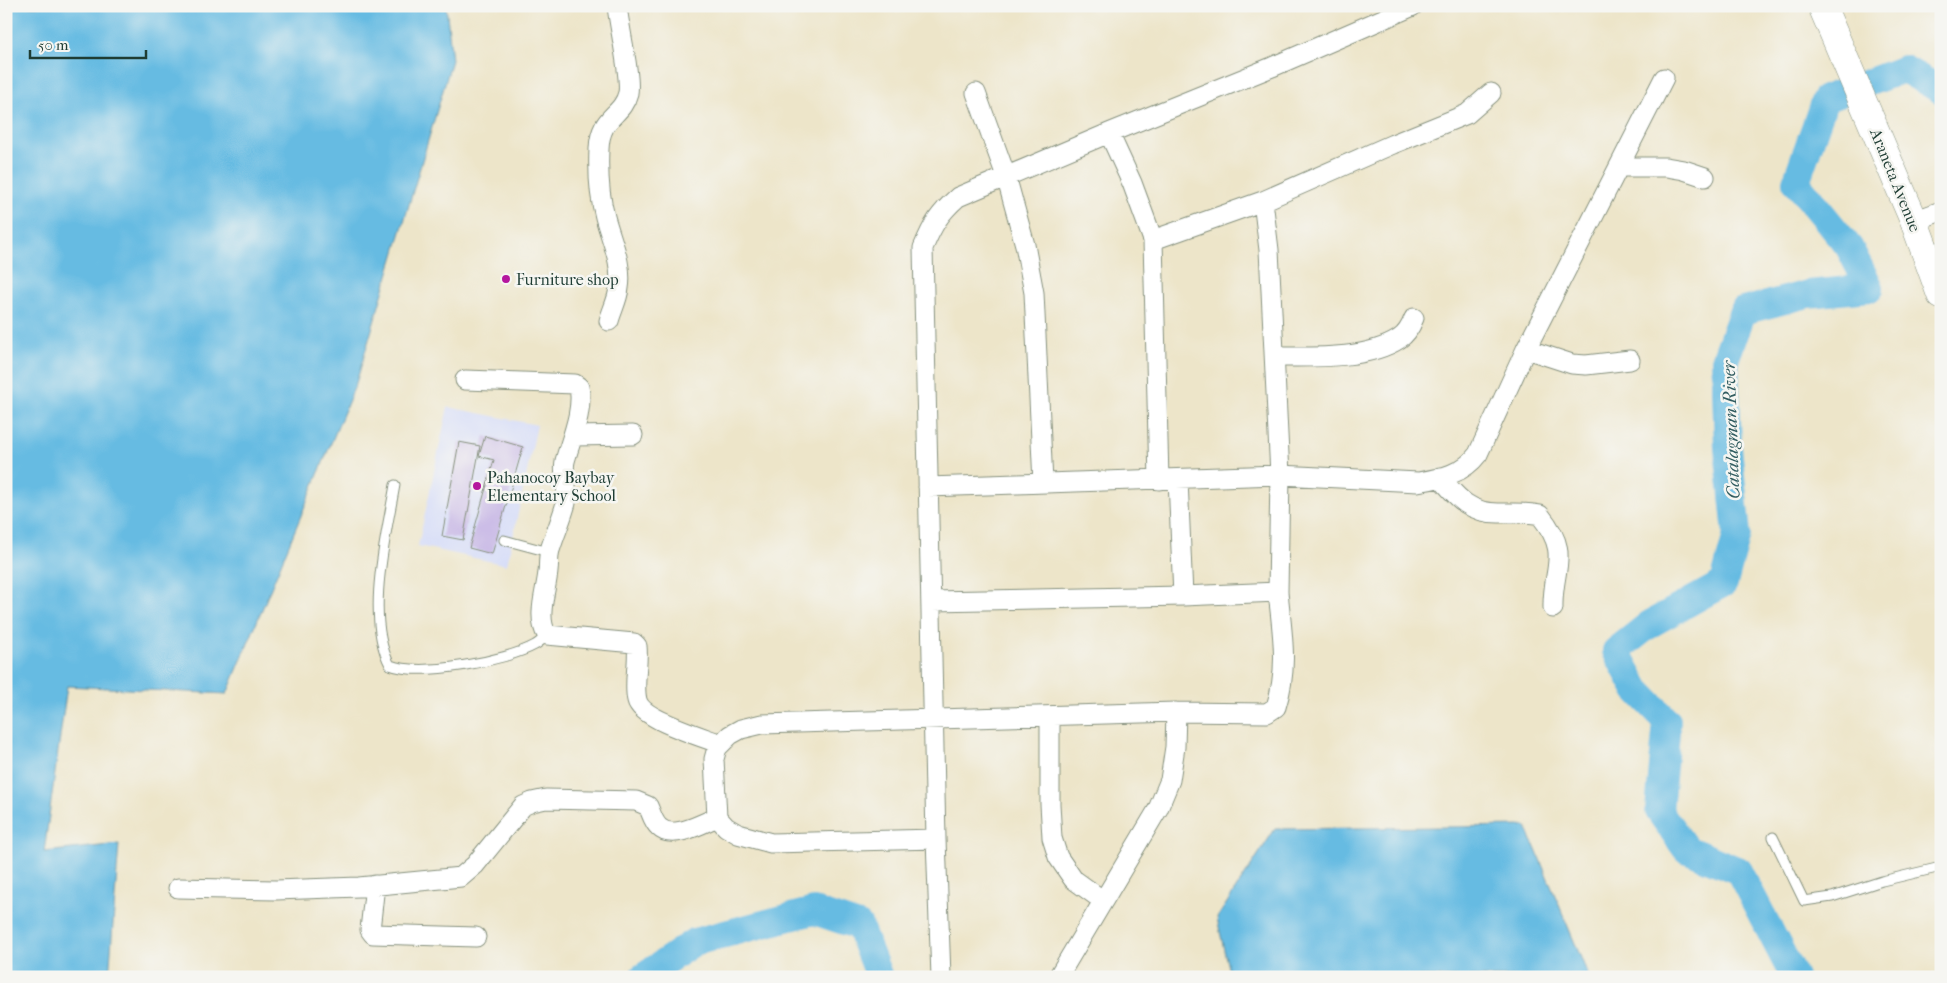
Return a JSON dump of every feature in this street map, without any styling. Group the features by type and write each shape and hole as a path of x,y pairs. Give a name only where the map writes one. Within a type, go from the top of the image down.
{"main road":[{"name":"Araneta Avenue","path":"1822,6 1914,222 1941,295"}],"street":[{"path":"609,321 620,288 613,239 605,218 599,190 600,135 603,128 621,107 628,91 616,6"},
{"path":"941,977 936,839 923,248 932,227 941,212 958,198 1109,132 1272,67 1413,6"},
{"path":"928,488 1280,474 1418,482 1440,477 1469,465 1478,454 1526,350 1664,78"},
{"path":"976,93 1006,176 1025,245 1034,293 1043,483"},
{"path":"1153,240 1263,201 1467,114 1491,93"},
{"path":"1109,132 1132,184 1153,240 1159,480"},
{"path":"1619,168 1666,167 1684,170 1705,177"},
{"path":"936,839 771,843 738,834 726,828 717,817 714,759 717,748 730,735 741,729 762,724 1176,712 1267,713 1276,707 1281,693 1285,660 1278,592 1280,474 1269,250 1263,201"},
{"path":"1914,222 1941,211"},
{"path":"1274,357 1338,356 1366,351 1400,339 1411,328 1414,318"},
{"path":"1526,350 1572,364 1586,365 1630,360"},
{"path":"464,380 575,384 579,387 581,395 574,436 565,463 566,503 549,552 542,619 543,629 547,636 634,643 637,646 638,657 637,701 642,710 656,719 721,744"},
{"path":"574,436 633,435"},
{"path":"1440,477 1466,505 1489,513 1540,515 1555,537 1559,556 1559,566 1553,590 1553,608"},
{"path":"1178,479 1183,596"},
{"path":"932,601 1183,596 1278,592"},
{"path":"1058,977 1102,900 1158,809 1170,780 1175,747 1176,712"},
{"path":"1050,716 1052,838 1058,856 1073,879 1102,900"},
{"path":"178,888 276,890 375,885 461,877 484,854 515,814 532,802 546,799 636,801 648,806 659,827 665,830 682,832 717,817"},
{"path":"375,885 370,930 372,934 476,937"}],"lane":[{"path":"395,485 383,557 378,604 380,628 386,658 390,665 401,669 463,666 526,649 537,644 547,636"},
{"path":"504,540 549,552"},
{"path":"1773,837 1804,901 1832,897 1882,881 1941,867"}],"shaded area":[{"name":"Pahanocoy Baybay Elementary School","path":"448,407 537,425 507,565 418,546"}],"water":[{"path":"6,6 446,6 452,60 356,383 227,694 67,686 44,852 119,844 109,977 6,977"},
{"path":"1526,826 1589,977 1230,977 1217,918 1275,829"}],"building":[{"path":"485,436 523,447 492,554 469,548 494,460 479,456"},
{"path":"459,442 480,446 463,540 442,536"}],"waterway":[{"name":"Catalagman River","path":"1794,977 1739,871 1686,849 1659,811 1667,721 1637,690 1616,651 1650,624 1724,583 1737,534 1728,448 1725,360 1743,311 1808,294 1870,288 1849,247 1796,182 1825,99 1904,69 1941,90"},
{"path":"643,977 694,942 814,911 859,926 879,977"}],"place":[{"name":"Furniture shop","path":"506,279"},
{"name":"Pahanocoy Baybay Elementary School","path":"477,486"}]}
